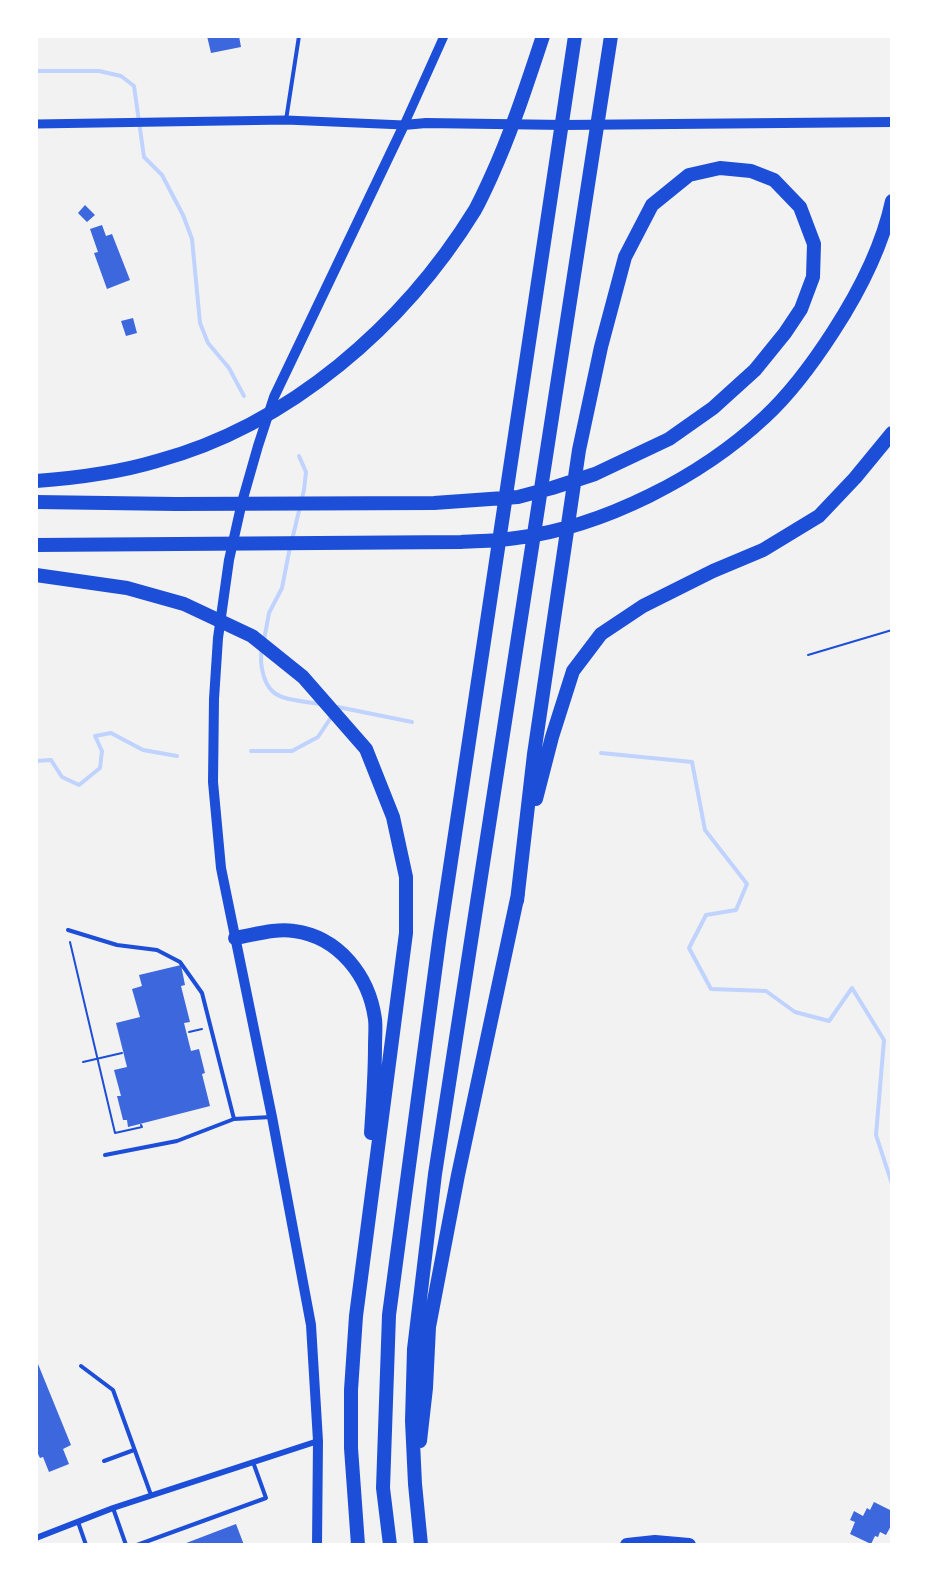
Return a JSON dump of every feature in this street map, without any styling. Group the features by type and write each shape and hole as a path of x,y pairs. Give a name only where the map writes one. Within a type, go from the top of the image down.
{"highway":[{"path":"36,481 110,473 159,461 193,449 252,424 300,394 351,356 390,321 430,274 476,209 501,156 543,36"},
{"path":"390,1545 382,1488 389,1315 440,934 575,36"},
{"path":"421,1545 412,1421 414,1349 435,1174 611,36"},
{"path":"36,502 434,503 518,497 595,474 669,439 713,408 755,370 801,309 813,278 814,244 800,207 774,180 751,171 720,168 689,175 652,205 625,257 601,347 579,450 534,754 517,901"},
{"path":"36,545 461,542 516,538 556,530 592,519 639,500 684,476 727,449 766,417 806,372 842,318 872,264 892,201"},
{"path":"415,1484 426,1388 429,1327 458,1175 535,806 552,737 573,671 601,634 644,606 712,571 763,549 819,516 855,478 892,433"},
{"path":"36,575 128,588 184,604 252,636 303,677 366,749 393,817 405,878 406,933 356,1316 351,1390 351,1448 358,1545"},
{"path":"236,938 267,932 292,931 317,936 339,949 357,971 369,994 375,1020 375,1068 365,1234"},
{"path":"627,1545 655,1542 688,1545"}],"main road":[{"path":"317,1545 318,1441 311,1325 272,1117 221,868 213,782 218,638 229,560 242,502 274,397 404,125 426,123 892,122"}],"street":[{"path":"36,124 286,120 404,125 444,36"},
{"path":"36,1538 112,1508 318,1441"}],"lane":[{"path":"286,120 299,36"},
{"path":"68,930 117,945 157,950 180,962 202,993 234,1119"},
{"path":"105,1155 177,1141 234,1119 272,1117"},
{"path":"81,1366 113,1390 152,1496"},
{"path":"104,1461 134,1450"},
{"path":"137,1545 266,1498 253,1462"},
{"path":"112,1508 126,1545"},
{"path":"78,1522 86,1545"}],"path":[{"path":"808,655 892,630"},
{"path":"70,942 116,1133 142,1127 141,1125"},
{"path":"189,1032 210,1026"},
{"path":"83,1062 122,1053"}],"building":[{"path":"207,36 239,36 241,47 211,53"},
{"path":"85,205 95,215 87,222 78,213"},
{"path":"102,225 106,236 112,234 130,280 107,289 94,253 98,252 90,229"},
{"path":"133,318 137,333 126,336 121,321"},
{"path":"181,965 185,985 181,986 190,1022 184,1023 191,1051 199,1049 210,1106 128,1127 127,1120 123,1120 117,1096 121,1096 114,1070 127,1067 116,1023 140,1017 132,989 142,986 139,975"},
{"path":"38,1364 71,1445 63,1449 69,1464 49,1472 43,1457 40,1458 36,1450 36,1365"},
{"path":"874,1502 892,1511 892,1524 886,1535 880,1532 871,1544 850,1534 855,1522 850,1520 854,1511 863,1516"},
{"path":"236,1524 244,1545 181,1545"}],"waterway":[{"path":"36,71 99,71 121,76 134,86 144,157 162,175 183,215 192,239 200,323 208,343 229,368 244,396"},
{"path":"292,540 306,472 299,456"},
{"path":"264,640 269,613 282,588 290,547"},
{"path":"262,647 262,669 270,689 282,697 320,704"},
{"path":"251,751 292,751 318,737 338,707 412,722"},
{"path":"36,761 51,760 62,777 79,785 100,768 102,751 95,736 111,733 143,750 177,756"},
{"path":"601,753 692,762 705,830 747,884 736,910 706,915 689,948 711,989 766,991 795,1012 829,1021 852,988 884,1040 876,1135 892,1184"}]}
